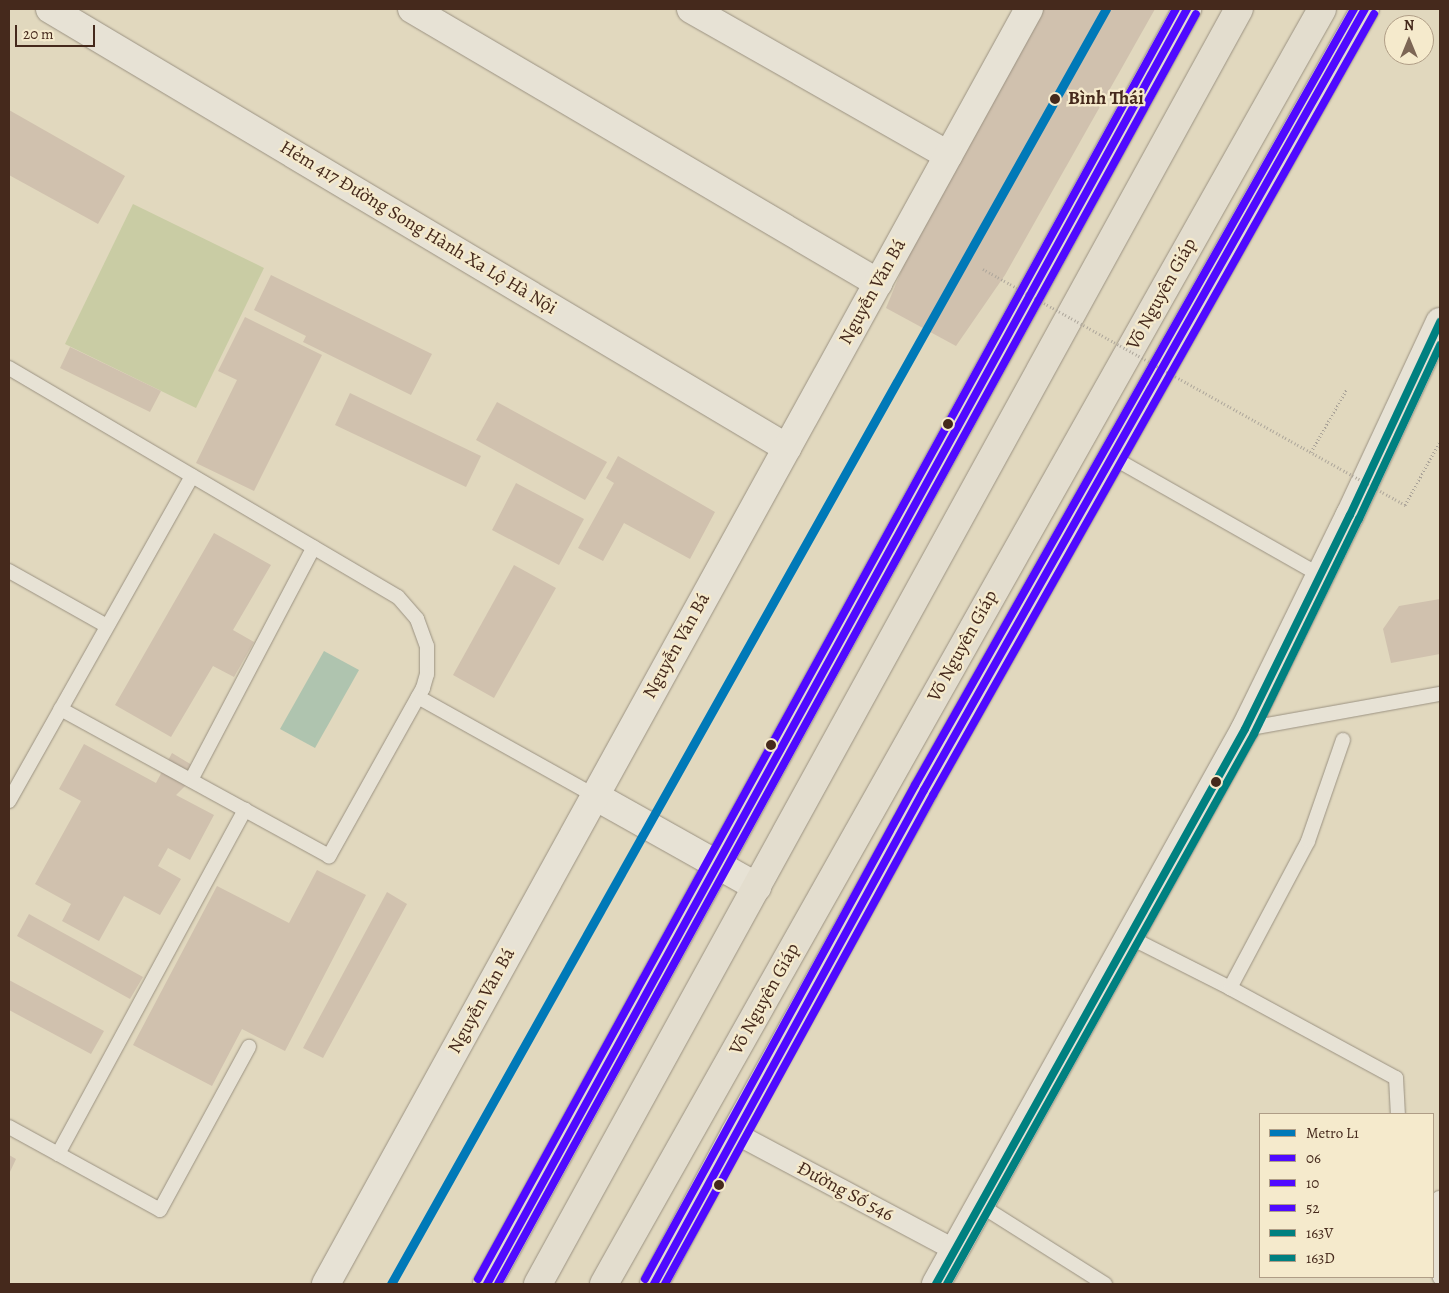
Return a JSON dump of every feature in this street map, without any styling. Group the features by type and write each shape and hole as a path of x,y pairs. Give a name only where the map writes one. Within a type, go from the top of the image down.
{"highway":[{"path":"487,1284 1187,9"},
{"path":"538,1284 1239,9"},
{"name":"Võ Nguyên Giáp","path":"604,1284 1322,9"},
{"name":"Võ Nguyên Giáp","path":"654,1284 924,790 1365,9"}],"main road":[{"name":"Hẻm 417 Đường Song Hành Xa Lộ Hà Nội","path":"50,9 787,448"},
{"path":"412,9 878,283"},
{"path":"691,9 948,155"},
{"name":"Nguyễn Văn Bá","path":"326,1284 1029,9"},
{"path":"936,1284 1245,729 1440,322"},
{"path":"595,796 757,887"}],"street":[{"name":"Đường Số 546","path":"735,1134 956,1250"}],"lane":[{"path":"9,368 398,597 417,619 423,632 428,660 425,681 418,697 329,856 61,709"},
{"path":"1112,457 1320,575"},
{"path":"9,801 15,776 61,709 192,476"},
{"path":"191,780 314,547"},
{"path":"9,571 107,626"},
{"path":"1245,729 1440,694"},
{"path":"418,697 595,796"},
{"path":"1230,988 1308,841 1343,740"},
{"path":"58,1154 245,810"},
{"path":"1128,937 1230,988 1396,1078 1398,1113"},
{"path":"9,1127 160,1210 249,1047"},
{"path":"1437,1197 1438,1270 1440,1278"},
{"path":"980,1205 1105,1284"}],"path":[{"path":"983,270 1405,505 1440,441"},
{"path":"1311,452 1347,389"}],"shaded area":[{"path":"133,204 264,268 196,408 65,344"},
{"path":"324,651 359,670 315,748 280,729"}],"building":[{"path":"1043,9 1155,9 1005,275 956,346 886,308 919,228"},
{"path":"9,110 125,176 98,224 9,175"},
{"path":"271,275 432,354 411,395 303,342 306,336 254,310"},
{"path":"245,317 322,355 254,491 196,463 237,380 218,371"},
{"path":"70,347 161,391 150,412 60,368"},
{"path":"350,393 481,456 466,487 335,425"},
{"path":"497,402 607,462 585,500 476,440"},
{"path":"618,456 715,512 690,559 624,523 603,561 578,548 614,483 606,478"},
{"path":"516,483 584,519 559,565 492,530"},
{"path":"214,533 271,565 233,630 254,642 234,677 213,666 171,737 115,705"},
{"path":"514,565 556,588 494,698 453,675"},
{"path":"1440,599 1440,654 1391,663 1383,629 1399,606"},
{"path":"84,744 156,783 172,753 192,765 191,780 176,795 214,815 190,860 168,848 158,866 181,879 160,915 124,896 99,941 62,921 71,904 35,884 81,801 59,789"},
{"path":"317,870 366,895 285,1051 242,1029 212,1086 133,1045 217,886 289,923"},
{"path":"387,892 407,904 323,1058 303,1048"},
{"path":"29,914 143,977 130,999 17,936"},
{"path":"9,980 104,1031 91,1054 9,1010"},
{"path":"9,1155 16,1159 9,1174"}],"metro line":[{"name":"L1","path":"391,1284 1106,9"}],"transit line":[{"name":"52","path":"478,1279 1176,9"},
{"name":"06","path":"487,1284 1187,9"},
{"name":"52","path":"645,1279 915,785 1354,9"},
{"name":"06","path":"654,1284 924,790 1365,9"},
{"name":"10","path":"498,1284 1196,14"},
{"name":"10","path":"665,1284 933,795 1374,14"},
{"name":"163V","path":"936,1284 1245,729 1350,515 1440,322"},
{"name":"163D","path":"947,1284 1254,734 1359,519 1440,345"}],"place":[{"name":"Bình Thái","path":"1055,99"}]}
